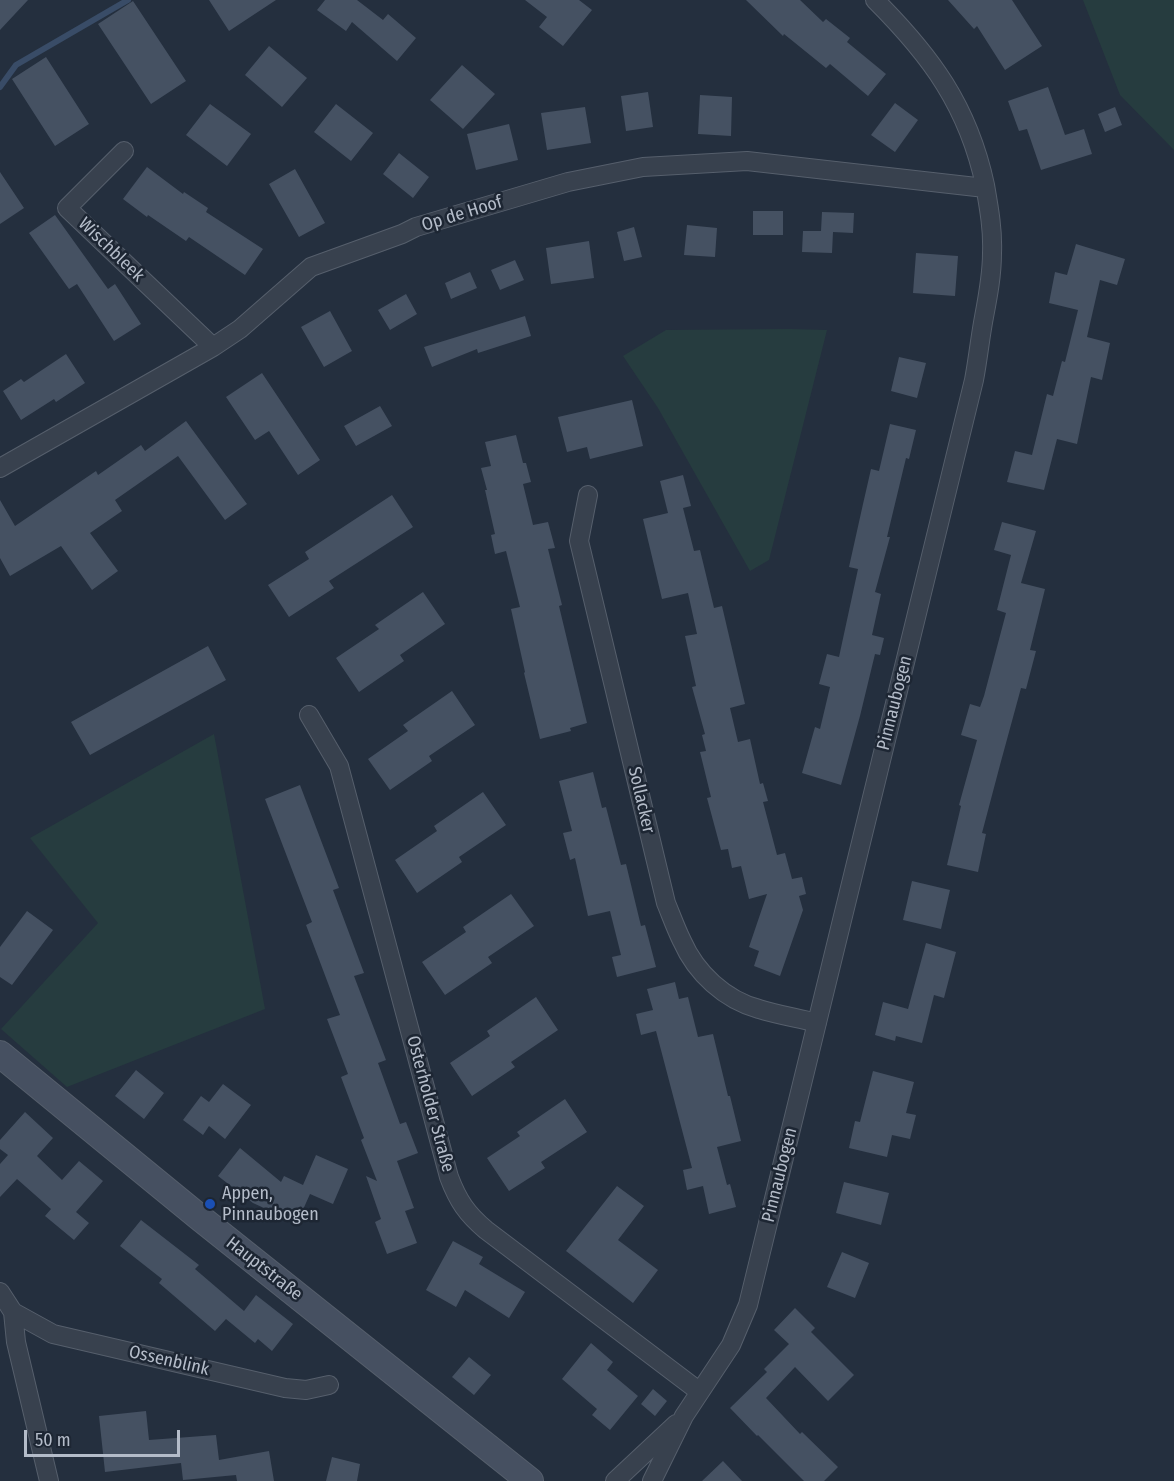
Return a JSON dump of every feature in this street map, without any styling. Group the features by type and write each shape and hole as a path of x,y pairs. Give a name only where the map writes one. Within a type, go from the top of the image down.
{"main road":[{"name":"Hauptstraße","path":"0,1054 190,1210 530,1481"}],"street":[{"name":"Pinnaubogen","path":"653,1480 684,1416 731,1345 748,1305 974,380 990,288 993,253 990,212 980,160 968,126 934,67 875,0"},
{"name":"Wischbleek","path":"124,151 68,208 213,347"},
{"name":"Op de Hoof","path":"0,468 213,347 240,329 311,267 416,227 568,182 643,167 747,161 985,188"},
{"name":"Sollacker","path":"588,495 579,541 666,903 682,943 710,981 725,993 758,1009 817,1023"},
{"name":"Osterholder Straße","path":"309,715 339,766 455,1194 465,1209 486,1230 700,1392"},
{"name":"Ossenblink","path":"0,1292 14,1312 53,1334 273,1386 306,1390 329,1385"},
{"path":"14,1312 16,1342 49,1481"},
{"name":"Pinnaubogen","path":"615,1481 684,1416"}],"green space":[{"path":"1083,0 1174,0 1174,150 1120,95"},
{"path":"666,330 827,330 769,560 750,571 658,408 623,356"},
{"path":"214,734 265,1009 67,1087 1,1029 98,923 30,838"}],"building":[{"path":"0,0 28,0 0,30"},
{"path":"209,0 276,0 229,31"},
{"path":"325,0 357,0 383,20 388,14 416,38 397,61 352,22 346,31 317,10"},
{"path":"525,0 579,0 592,10 563,46 539,27 547,17"},
{"path":"746,0 800,0 823,22 826,19 850,38 847,42 886,74 868,96 830,64 826,68 784,34 783,36"},
{"path":"948,0 1012,0 1042,46 1005,70 977,26 974,29"},
{"path":"133,1 186,81 151,104 98,24"},
{"path":"269,46 307,78 282,107 245,75"},
{"path":"46,57 89,124 55,146 12,79"},
{"path":"462,65 495,94 463,129 430,100"},
{"path":"1048,87 1065,135 1084,129 1092,154 1041,170 1027,129 1019,131 1008,101"},
{"path":"648,92 653,127 626,131 621,96"},
{"path":"700,95 732,97 731,136 698,134"},
{"path":"895,103 918,120 895,152 871,135"},
{"path":"210,104 251,134 227,166 186,135"},
{"path":"336,104 373,133 351,161 314,132"},
{"path":"585,107 591,143 547,150 541,113"},
{"path":"1115,107 1122,125 1105,132 1098,114"},
{"path":"509,124 518,160 476,170 467,134"},
{"path":"399,153 429,177 413,198 383,174"},
{"path":"147,167 183,194 184,192 208,208 206,212 263,249 245,275 189,237 186,241 123,199"},
{"path":"295,169 325,223 299,237 269,184"},
{"path":"0,172 24,208 0,224"},
{"path":"753,211 783,211 783,235 753,235"},
{"path":"822,212 854,213 853,233 833,232 832,253 802,252 803,231 821,231"},
{"path":"55,215 108,289 115,284 141,324 114,341 77,284 69,289 29,233"},
{"path":"687,225 717,228 715,257 684,255"},
{"path":"634,227 642,257 624,261 617,232"},
{"path":"589,241 594,278 551,284 546,248"},
{"path":"1076,244 1125,259 1117,285 1100,280 1087,337 1110,343 1102,380 1091,377 1077,444 1057,439 1044,490 1007,482 1015,451 1032,455 1047,394 1053,396 1062,361 1065,362 1078,310 1049,303 1055,272 1067,275"},
{"path":"916,253 958,256 955,296 913,293"},
{"path":"515,260 524,280 500,290 491,270"},
{"path":"470,272 477,288 451,299 445,283"},
{"path":"406,294 417,314 390,330 378,310"},
{"path":"330,311 352,351 324,367 301,327"},
{"path":"525,316 531,336 478,353 477,349 432,367 424,347"},
{"path":"66,354 85,383 56,402 54,399 21,420 3,391 21,379 24,382"},
{"path":"899,357 926,363 917,398 891,391"},
{"path":"262,373 320,460 298,475 269,431 255,440 226,397"},
{"path":"632,400 643,446 590,459 587,447 567,452 558,417"},
{"path":"380,406 392,426 356,446 344,426"},
{"path":"186,421 247,504 225,520 178,456 115,500 122,511 90,533 118,571 92,590 61,546 10,576 0,558 0,500 15,526 96,471 98,475 141,445 145,451"},
{"path":"890,424 916,430 909,459 906,458 887,537 890,537 875,592 881,594 872,635 884,638 880,655 875,654 841,785 802,773 815,727 820,729 830,687 819,684 827,654 839,657 858,569 849,567 871,469 879,471"},
{"path":"516,435 523,463 526,463 531,482 523,484 533,525 548,522 555,548 548,549 587,723 570,728 571,731 540,739 511,609 520,607 506,551 495,554 491,535 495,534 481,468 491,466 485,442"},
{"path":"683,475 691,506 683,508 694,551 700,550 714,608 722,606 745,704 730,708 738,742 750,739 760,784 763,783 768,801 763,802 777,855 785,853 792,879 802,877 806,894 799,896 803,910 780,976 754,966 759,951 749,947 767,894 749,899 741,866 732,868 728,849 721,850 707,798 711,797 700,752 706,751 702,735 705,734 692,687 696,686 685,636 697,634 688,593 662,599 643,519 668,513 660,481"},
{"path":"392,495 413,527 329,581 334,588 289,617 268,585 309,559 305,552"},
{"path":"1002,522 1036,531 1021,583 1045,589 1030,650 1036,651 1026,689 1021,688 982,833 986,834 978,872 947,865 961,806 959,805 977,740 961,735 970,704 980,707 1006,613 997,610 1011,555 994,550"},
{"path":"423,592 445,624 400,655 404,661 359,692 336,658 379,629 375,625"},
{"path":"208,646 226,680 90,755 71,722"},
{"path":"452,691 475,725 429,756 432,761 390,790 368,759 408,731 403,725"},
{"path":"593,772 602,808 606,807 621,865 626,864 641,926 645,925 656,967 617,977 612,957 621,955 610,911 588,916 575,858 570,860 563,833 572,831 559,781"},
{"path":"300,785 339,888 333,890 364,973 354,976 386,1060 378,1063 400,1124 406,1122 418,1153 397,1161 414,1208 405,1211 417,1243 387,1254 375,1222 381,1219 366,1176 377,1181 341,1077 348,1074 327,1019 340,1015 306,925 312,922 265,799"},
{"path":"483,792 506,825 459,857 462,862 417,893 395,860 437,831 434,826"},
{"path":"912,881 950,890 941,929 903,920"},
{"path":"511,894 534,926 488,957 492,963 445,995 422,962 466,932 463,927"},
{"path":"27,911 53,930 12,985 0,977 0,947"},
{"path":"926,943 956,952 944,998 934,995 922,1043 896,1036 895,1041 875,1035 883,1002 908,1009"},
{"path":"675,982 679,999 688,997 698,1037 713,1034 741,1141 717,1147 727,1185 730,1184 736,1207 709,1214 703,1186 687,1190 683,1170 692,1168 656,1031 641,1035 636,1014 653,1010 647,989"},
{"path":"536,997 558,1030 511,1062 515,1067 472,1096 450,1063 490,1036 487,1031"},
{"path":"136,1070 164,1093 144,1119 115,1096"},
{"path":"873,1071 914,1082 906,1113 916,1115 910,1139 892,1135 887,1157 849,1148 855,1121 860,1122"},
{"path":"223,1084 251,1105 225,1139 209,1126 203,1135 183,1120 201,1096 209,1102"},
{"path":"565,1099 587,1132 541,1162 545,1168 509,1191 487,1158 520,1136 517,1132"},
{"path":"25,1112 53,1138 37,1156 62,1180 79,1161 103,1181 76,1212 89,1223 74,1240 45,1216 51,1209 17,1179 0,1197 0,1164 8,1155 0,1149 0,1140"},
{"path":"240,1148 281,1182 284,1176 303,1185 316,1155 348,1169 333,1204 310,1194 297,1223 253,1203 218,1176"},
{"path":"844,1182 889,1193 881,1225 836,1213"},
{"path":"617,1186 644,1206 618,1240 658,1270 633,1303 566,1251"},
{"path":"141,1220 199,1265 195,1269 244,1311 256,1295 293,1324 272,1351 258,1339 255,1343 226,1319 215,1331 159,1283 162,1279 120,1246"},
{"path":"453,1241 483,1257 479,1264 525,1292 509,1318 465,1290 456,1307 426,1290"},
{"path":"842,1252 869,1263 855,1298 827,1287"},
{"path":"795,1308 815,1328 811,1332 854,1375 828,1401 795,1367 766,1398 800,1434 802,1432 838,1467 824,1481 804,1481 730,1408 767,1372 764,1369 789,1344 774,1330"},
{"path":"591,1343 613,1362 607,1370 638,1396 610,1430 592,1415 597,1409 562,1379"},
{"path":"469,1357 491,1375 474,1395 452,1377"},
{"path":"653,1389 667,1401 655,1416 641,1404"},
{"path":"146,1411 149,1440 216,1435 219,1460 269,1451 274,1481 237,1481 236,1475 183,1480 181,1463 105,1472 99,1416"},
{"path":"332,1457 360,1464 357,1481 326,1481"},
{"path":"723,1461 742,1481 702,1481"}],"waterway":[{"path":"0,87 16,65 128,0"}],"place":[{"name":"Appen, Pinnaubogen","path":"210,1204"}]}
